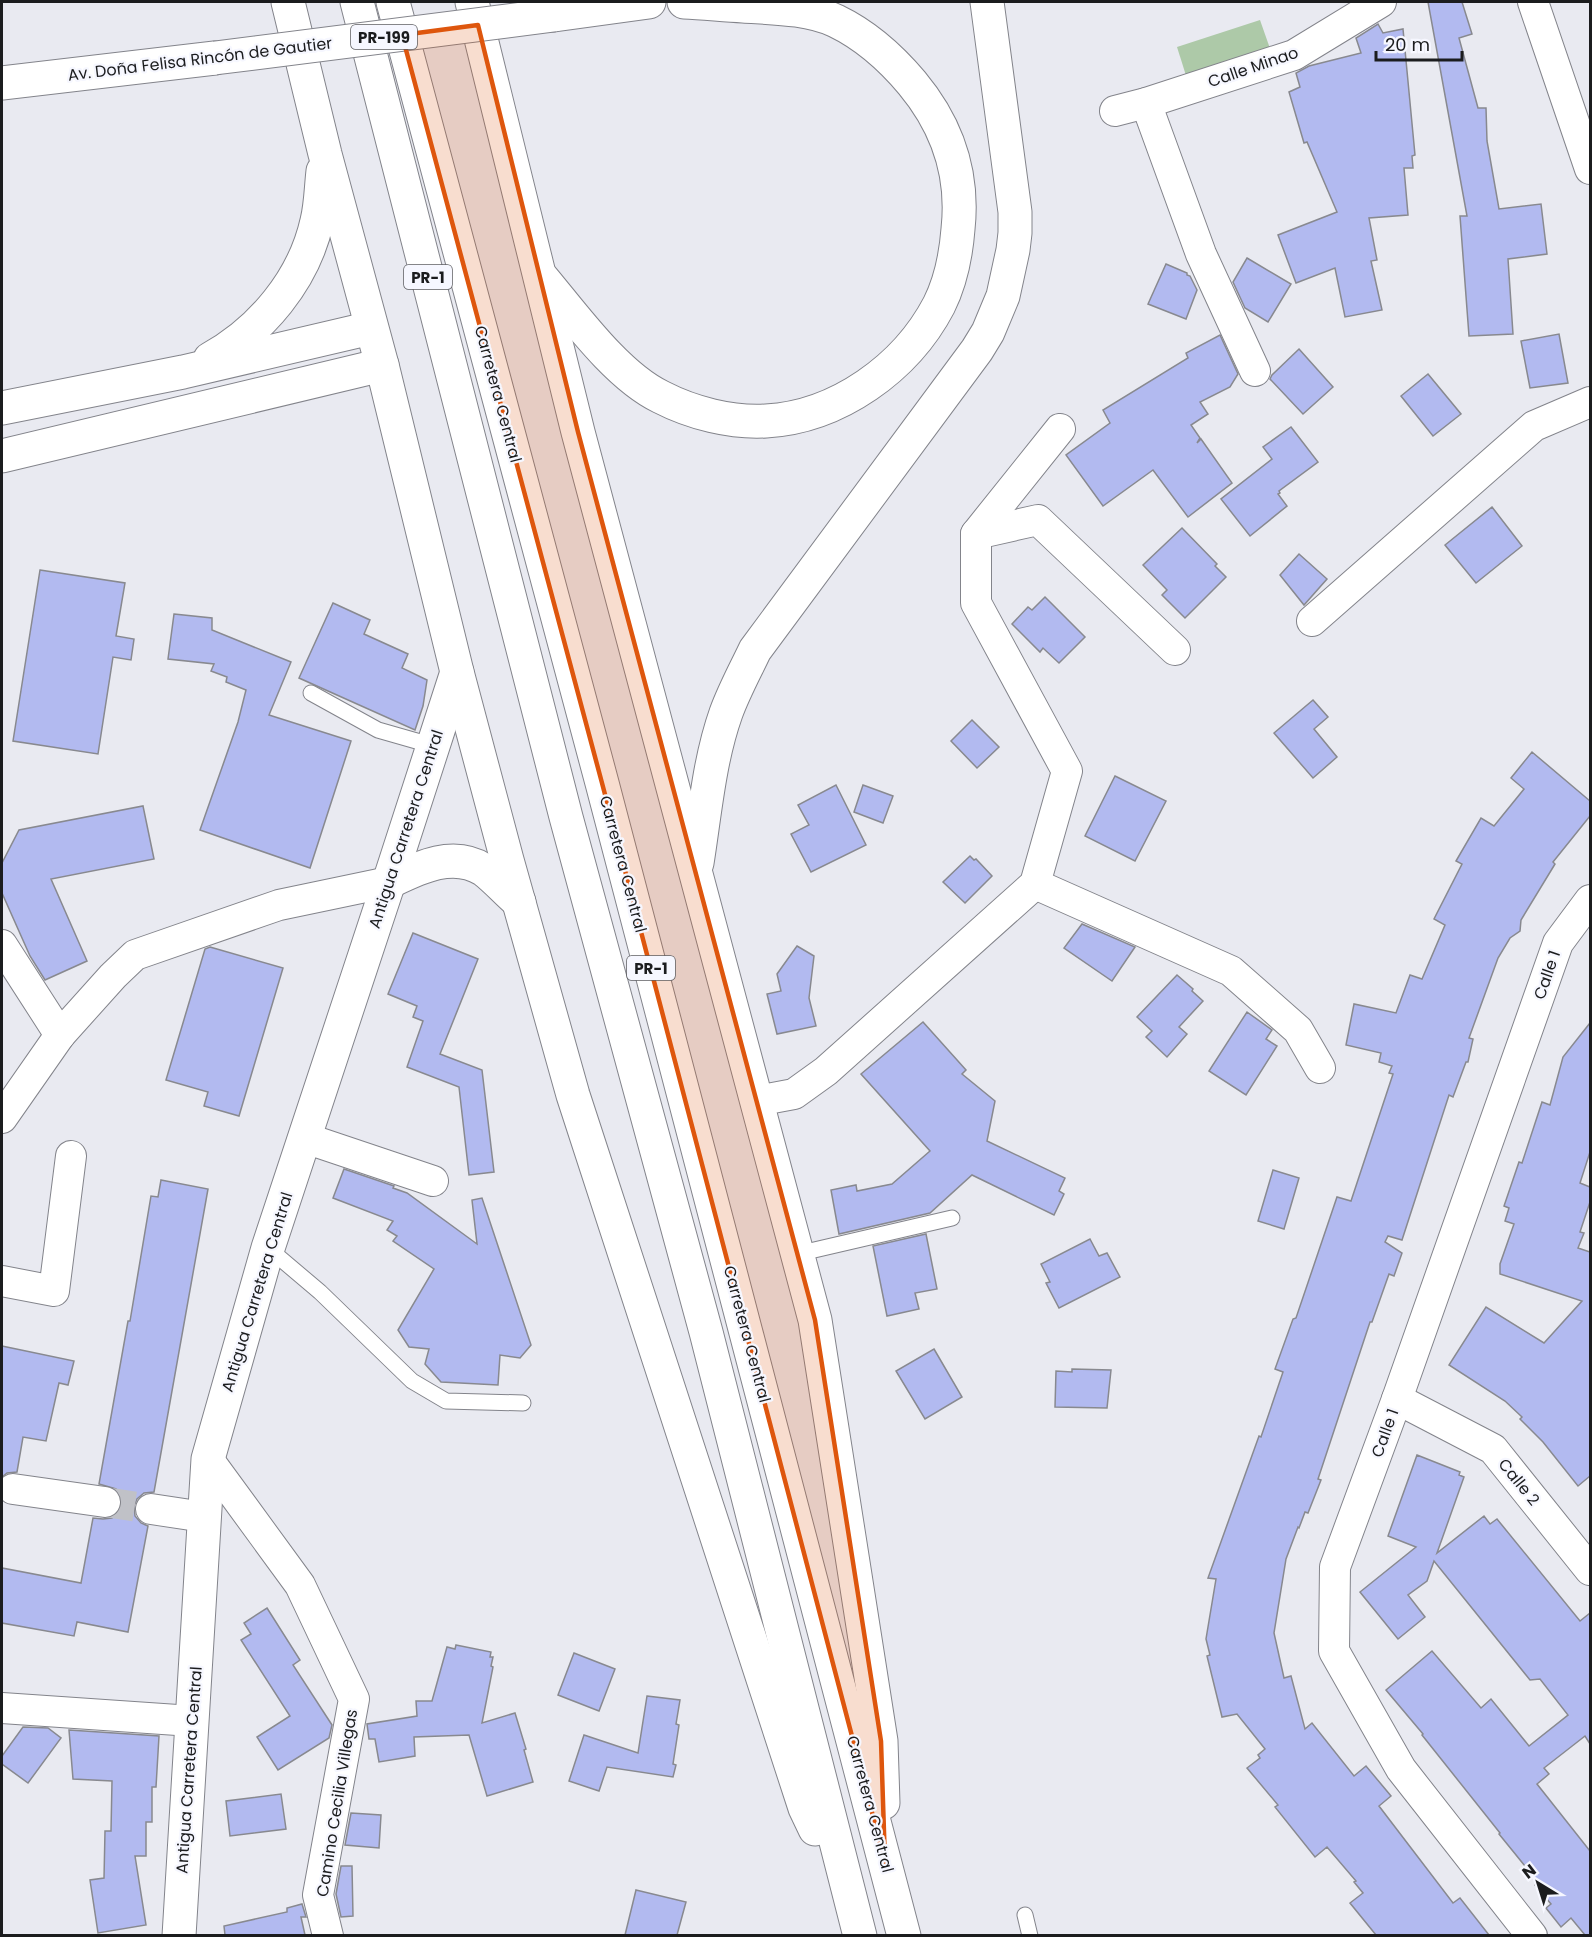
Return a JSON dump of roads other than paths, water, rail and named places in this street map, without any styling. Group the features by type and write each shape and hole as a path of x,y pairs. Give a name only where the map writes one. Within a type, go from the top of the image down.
{"main road":[{"path":"288,2 382,365 457,672 573,1095 801,1797 850,1898"},
{"name":"PR-1","path":"357,2 566,817 706,1332 860,1935"},
{"name":"Carretera Central","path":"393,2 602,783 904,1935"},
{"path":"472,2 578,432 815,1320 881,1741 885,1862"},
{"name":"Av. Doña Felisa Rincón de Gautier","path":"2,83 649,2"},
{"path":"538,272 604,350 647,388 660,397 676,403 716,416 735,419 767,421 801,415 838,402 890,368 902,356 938,305 955,257 960,192 954,162 942,129 924,98 901,70 877,48 834,20 776,9 684,2"},
{"path":"695,873 709,779 718,739 738,684 755,650 977,350 992,324 1003,296 1013,250 1015,212 987,2"},
{"path":"183,372 230,348 244,337 260,322 292,282 302,264 317,222 326,154"},
{"path":"2,408 183,372 371,328"},
{"path":"2,456 382,365"},
{"name":"Antigua Carretera Central","path":"179,1935 208,1459 268,1248 390,882 457,672"},
{"path":"390,882 419,867 448,861 469,862 485,871 519,903"}],"street":[{"name":"Calle Minao","path":"1115,111 1294,55 1381,2"},
{"path":"1533,2 1590,169"},
{"path":"1146,103 1201,254 1255,371"},
{"path":"1312,621 1534,426 1590,402"},
{"path":"757,1101 794,1094 826,1071 1035,884 1067,771 976,603 976,534 1060,429"},
{"path":"976,534 1038,520 1175,650"},
{"path":"2,1118 60,1035 135,955 279,905 390,882"},
{"path":"1035,884 1232,971 1298,1030 1320,1068"},
{"name":"Calle 1","path":"1532,1935 1401,1769 1334,1651 1335,1567 1397,1400 1558,943 1590,900"},
{"path":"2,945 60,1035"},
{"path":"305,1138 433,1181"},
{"path":"2,1281 54,1291 71,1156"},
{"name":"Calle 2","path":"1397,1400 1493,1449 1590,1570"},
{"name":"Camino Cecilia Villegas","path":"208,1459 300,1585 354,1699 318,1895 328,1935"},
{"path":"13,1489 105,1502"},
{"path":"151,1509 204,1517"},
{"path":"2,1708 192,1721"}],"lane":[{"path":"311,693 378,730 434,746"},
{"path":"797,1254 952,1218"},
{"path":"268,1248 320,1292 412,1381 447,1401 523,1403"},
{"path":"1025,1915 1030,1935"}],"tunnel":[{"path":"105,1502 151,1509"}]}
